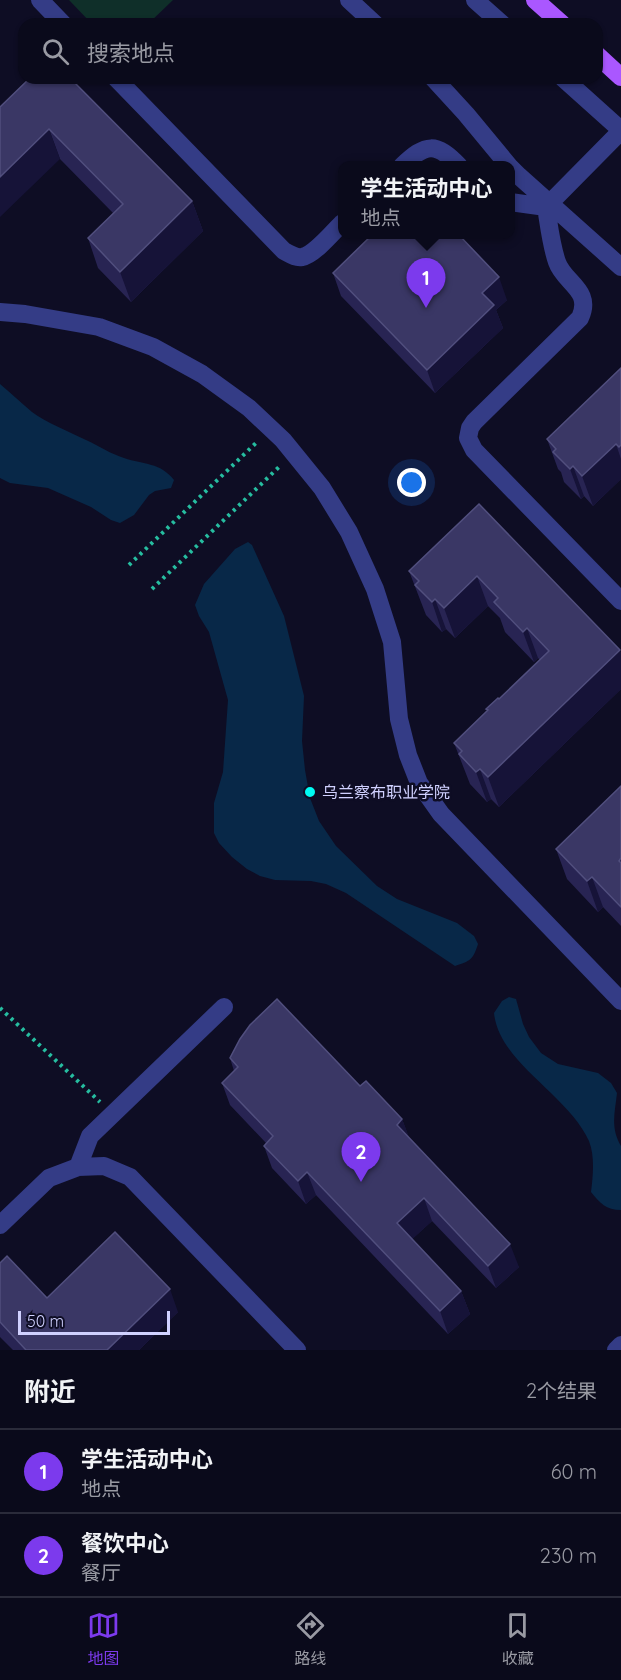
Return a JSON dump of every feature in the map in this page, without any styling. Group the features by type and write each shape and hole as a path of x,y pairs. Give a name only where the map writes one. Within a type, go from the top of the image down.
{"main road":[{"path":"535,0 555,18"},
{"path":"603,60 621,77"}],"street":[{"path":"40,0 57,18"},
{"path":"350,0 369,18"},
{"path":"475,0 495,18"},
{"path":"122,84 284,250 301,257 310,254 338,227"},
{"path":"438,84 505,161"},
{"path":"547,205 621,130 570,84"},
{"path":"407,161 427,148 437,148 455,161"},
{"path":"515,172 547,205 621,267"},
{"path":"515,202 547,205"},
{"path":"547,205 559,269 579,289 583,300 583,312 580,318 474,422 468,438 474,450 621,601"},
{"path":"0,312 99,327 153,347 202,374 249,408 294,453 322,488 349,532 375,589 392,642 399,719 408,755 419,783 441,814 621,1001"},
{"path":"78,1167 90,1136 224,1007"},
{"path":"0,1225 49,1178 78,1167 104,1166 130,1177 297,1350"},
{"path":"616,1350 621,1345"}],"path":[{"path":"129,565 271,429"},
{"path":"152,589 294,453"},
{"path":"0,1008 113,1114"}],"green space":[{"path":"69,0 173,0 154,18 86,18"}],"water":[{"path":"0,384 32,412 51,423 114,454 163,470 174,480 171,488 155,491 149,495 134,515 120,523 48,488 10,483 0,478"},
{"path":"248,542 252,545 284,616 304,696 302,741 305,770 310,798 319,821 336,846 377,886 397,899 457,923 474,936 478,944 468,961 455,966 346,893 326,884 311,881 275,880 260,876 232,857 219,843 214,833 214,803 223,772 228,700 209,632 195,605 204,584 235,549"},
{"path":"509,997 516,999 529,1037 541,1053 558,1064 598,1073 611,1083 617,1093 614,1120 615,1133 621,1146 621,1210 611,1209 604,1205 591,1192 593,1160 589,1141 566,1108 521,1063 499,1031 494,1013 502,1001"}],"building":[{"path":"24,84 76,84 192,201 120,272 88,238 123,204 49,129 0,177 0,107"},
{"path":"368,239 463,239 499,277 482,293 494,305 427,370 333,273"},
{"path":"621,368 621,445 619,447 616,444 582,476 573,466 570,469 553,452 556,449 547,439"},
{"path":"479,504 620,650 488,777 480,769 476,772 459,754 462,751 454,743 488,710 486,709 549,651 527,628 523,632 494,602 498,598 477,576 444,608 435,599 432,602 415,585 419,581 409,571"},
{"path":"621,786 621,858 619,861 621,863 621,907 592,877 587,881 556,849"},
{"path":"277,999 360,1086 366,1081 402,1119 397,1125 510,1244 488,1266 424,1198 397,1223 461,1291 440,1311 307,1172 298,1181 264,1146 273,1136 222,1083 238,1067 230,1058 240,1039 250,1025"},
{"path":"115,1232 170,1289 107,1350 26,1350 0,1322 0,1263 7,1256 47,1298"}],"place":[{"name":"学生活动中心","path":"426,308"},
{"name":"乌兰察布职业学院","path":"310,792"},
{"name":"餐饮中心","path":"361,1182"}]}
